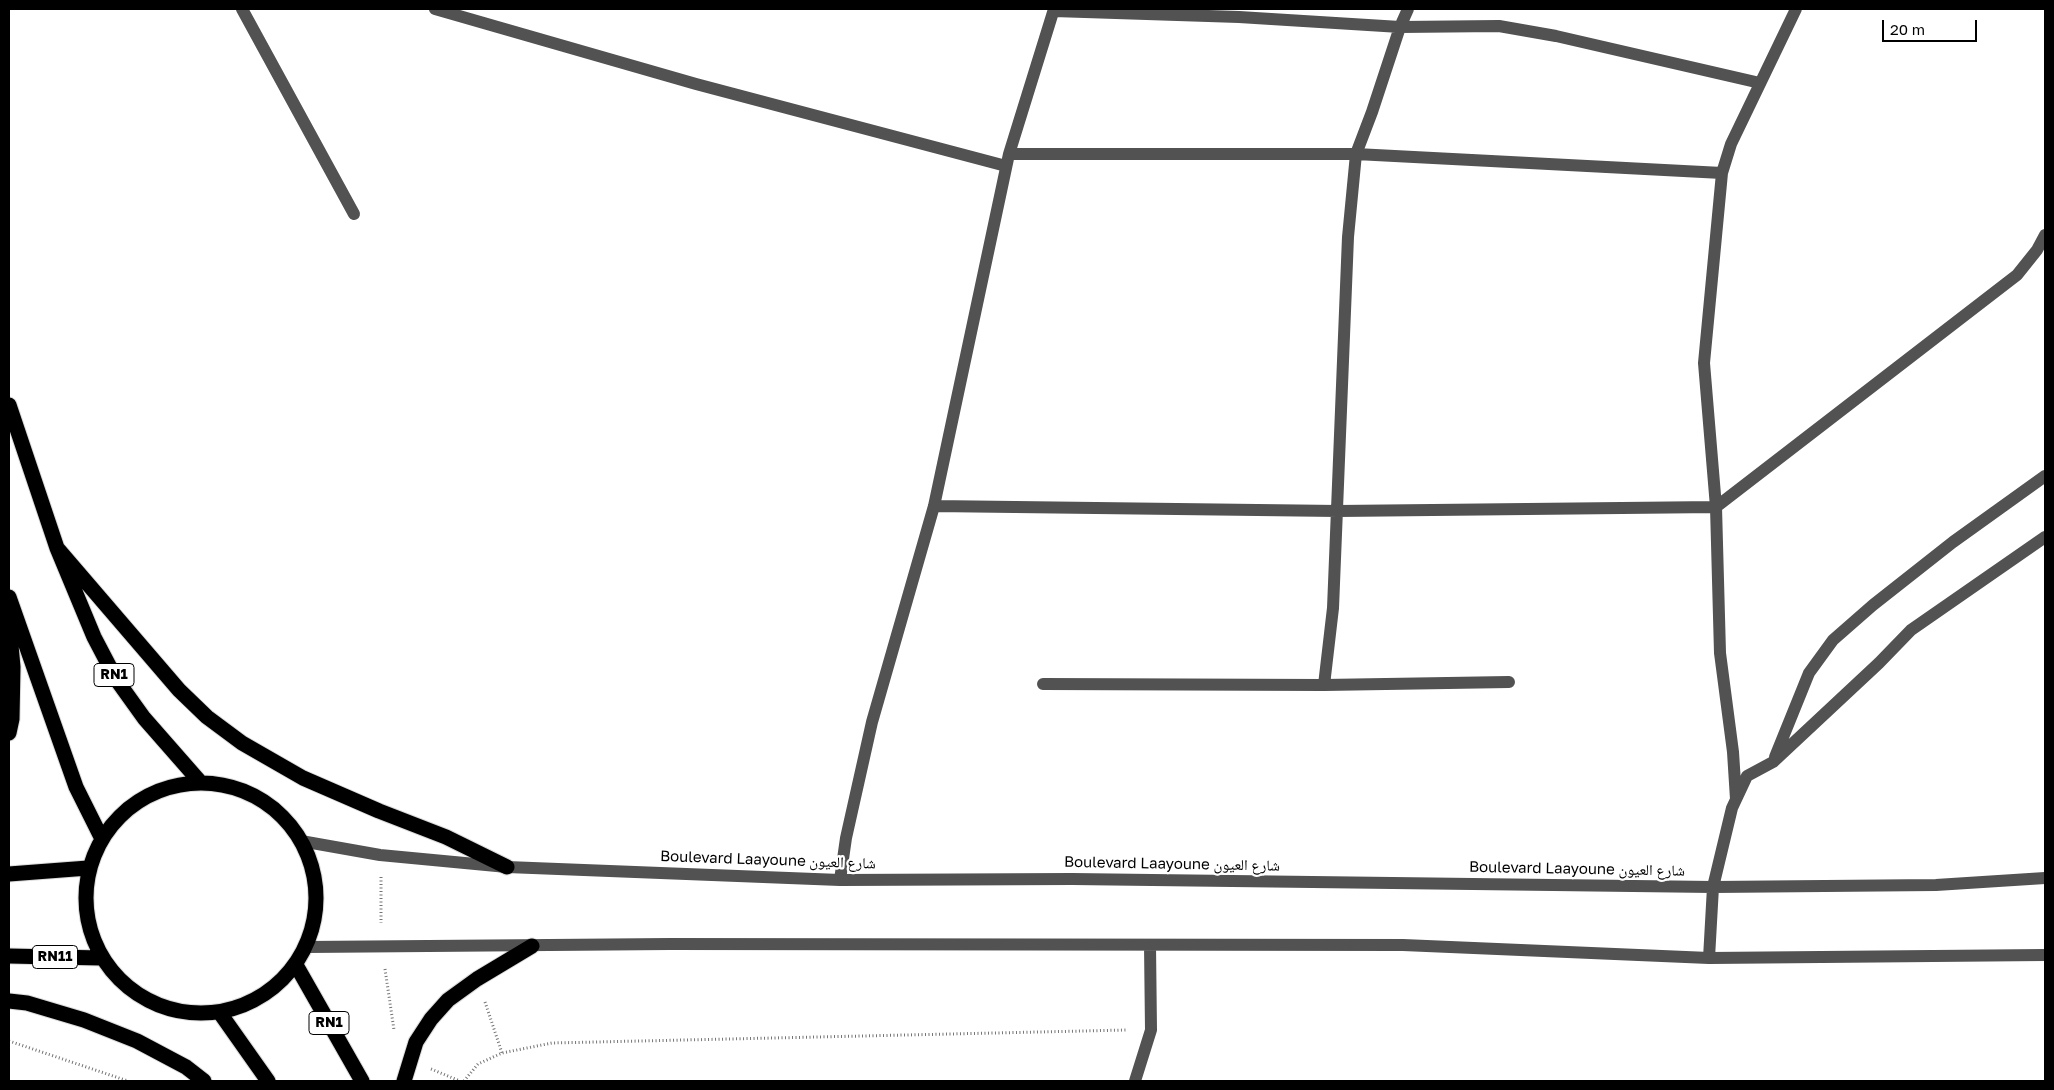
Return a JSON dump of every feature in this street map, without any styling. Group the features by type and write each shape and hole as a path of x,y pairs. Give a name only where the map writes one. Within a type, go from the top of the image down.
{"highway":[{"name":"RN1","path":"9,405 57,548 94,637 116,679 144,718 201,783"},
{"path":"57,548 179,690 207,717 242,743 303,778 379,812 446,837 507,867"},
{"path":"9,597 76,787 102,837"},
{"path":"9,623 13,667 12,719 9,733"},
{"path":"201,783 231,786 259,798 283,817 301,840 315,874 316,911 307,947 296,965 263,996 220,1013 174,1012 132,992 101,958 85,914 88,868 102,837 128,808 136,803 162,789 201,783"},
{"path":"9,874 88,868"},
{"path":"404,1081 416,1042 431,1018 448,1000 477,979 532,946"},
{"name":"RN11","path":"9,956 101,958"},
{"name":"RN1","path":"296,965 362,1081"},
{"path":"9,1001 27,1003 93,1023 137,1041 186,1067 204,1081"},
{"path":"220,1013 268,1081"}],"street":[{"path":"242,9 354,214"},
{"path":"435,9 696,84 1007,160 1356,154 1722,173"},
{"path":"1324,685 1333,608 1348,236 1356,154 1408,9"},
{"path":"1736,799 1733,752 1720,652 1716,507 1704,363 1722,173 1731,144 1796,9"},
{"path":"840,880 846,838 872,722 934,506 1007,160 1054,10 1240,13 1400,27 1499,26 1556,36 1760,83"},
{"path":"934,506 1338,511 1716,507 2017,275 2041,252 2045,235"},
{"path":"1773,762 1808,674 1833,640 1873,604 1953,542 2045,476"},
{"path":"1709,958 1713,887 1732,808 1747,776 1773,762 1911,630 2045,537"},
{"path":"1043,684 1324,685 1509,682"},
{"name":"Boulevard Laayoune شارع العيون","path":"301,840 380,855 507,867 840,880 1072,879 1713,887 1936,885 2045,878"},
{"path":"307,947 670,944 1403,945 1709,958 2045,959"},
{"path":"1135,1081 1151,1030 1150,945"}],"path":[{"path":"477,979 502,1053"},
{"path":"411,1061 462,1081 478,1064 502,1053 552,1043 1151,1030"},
{"path":"9,1041 128,1081"}]}
